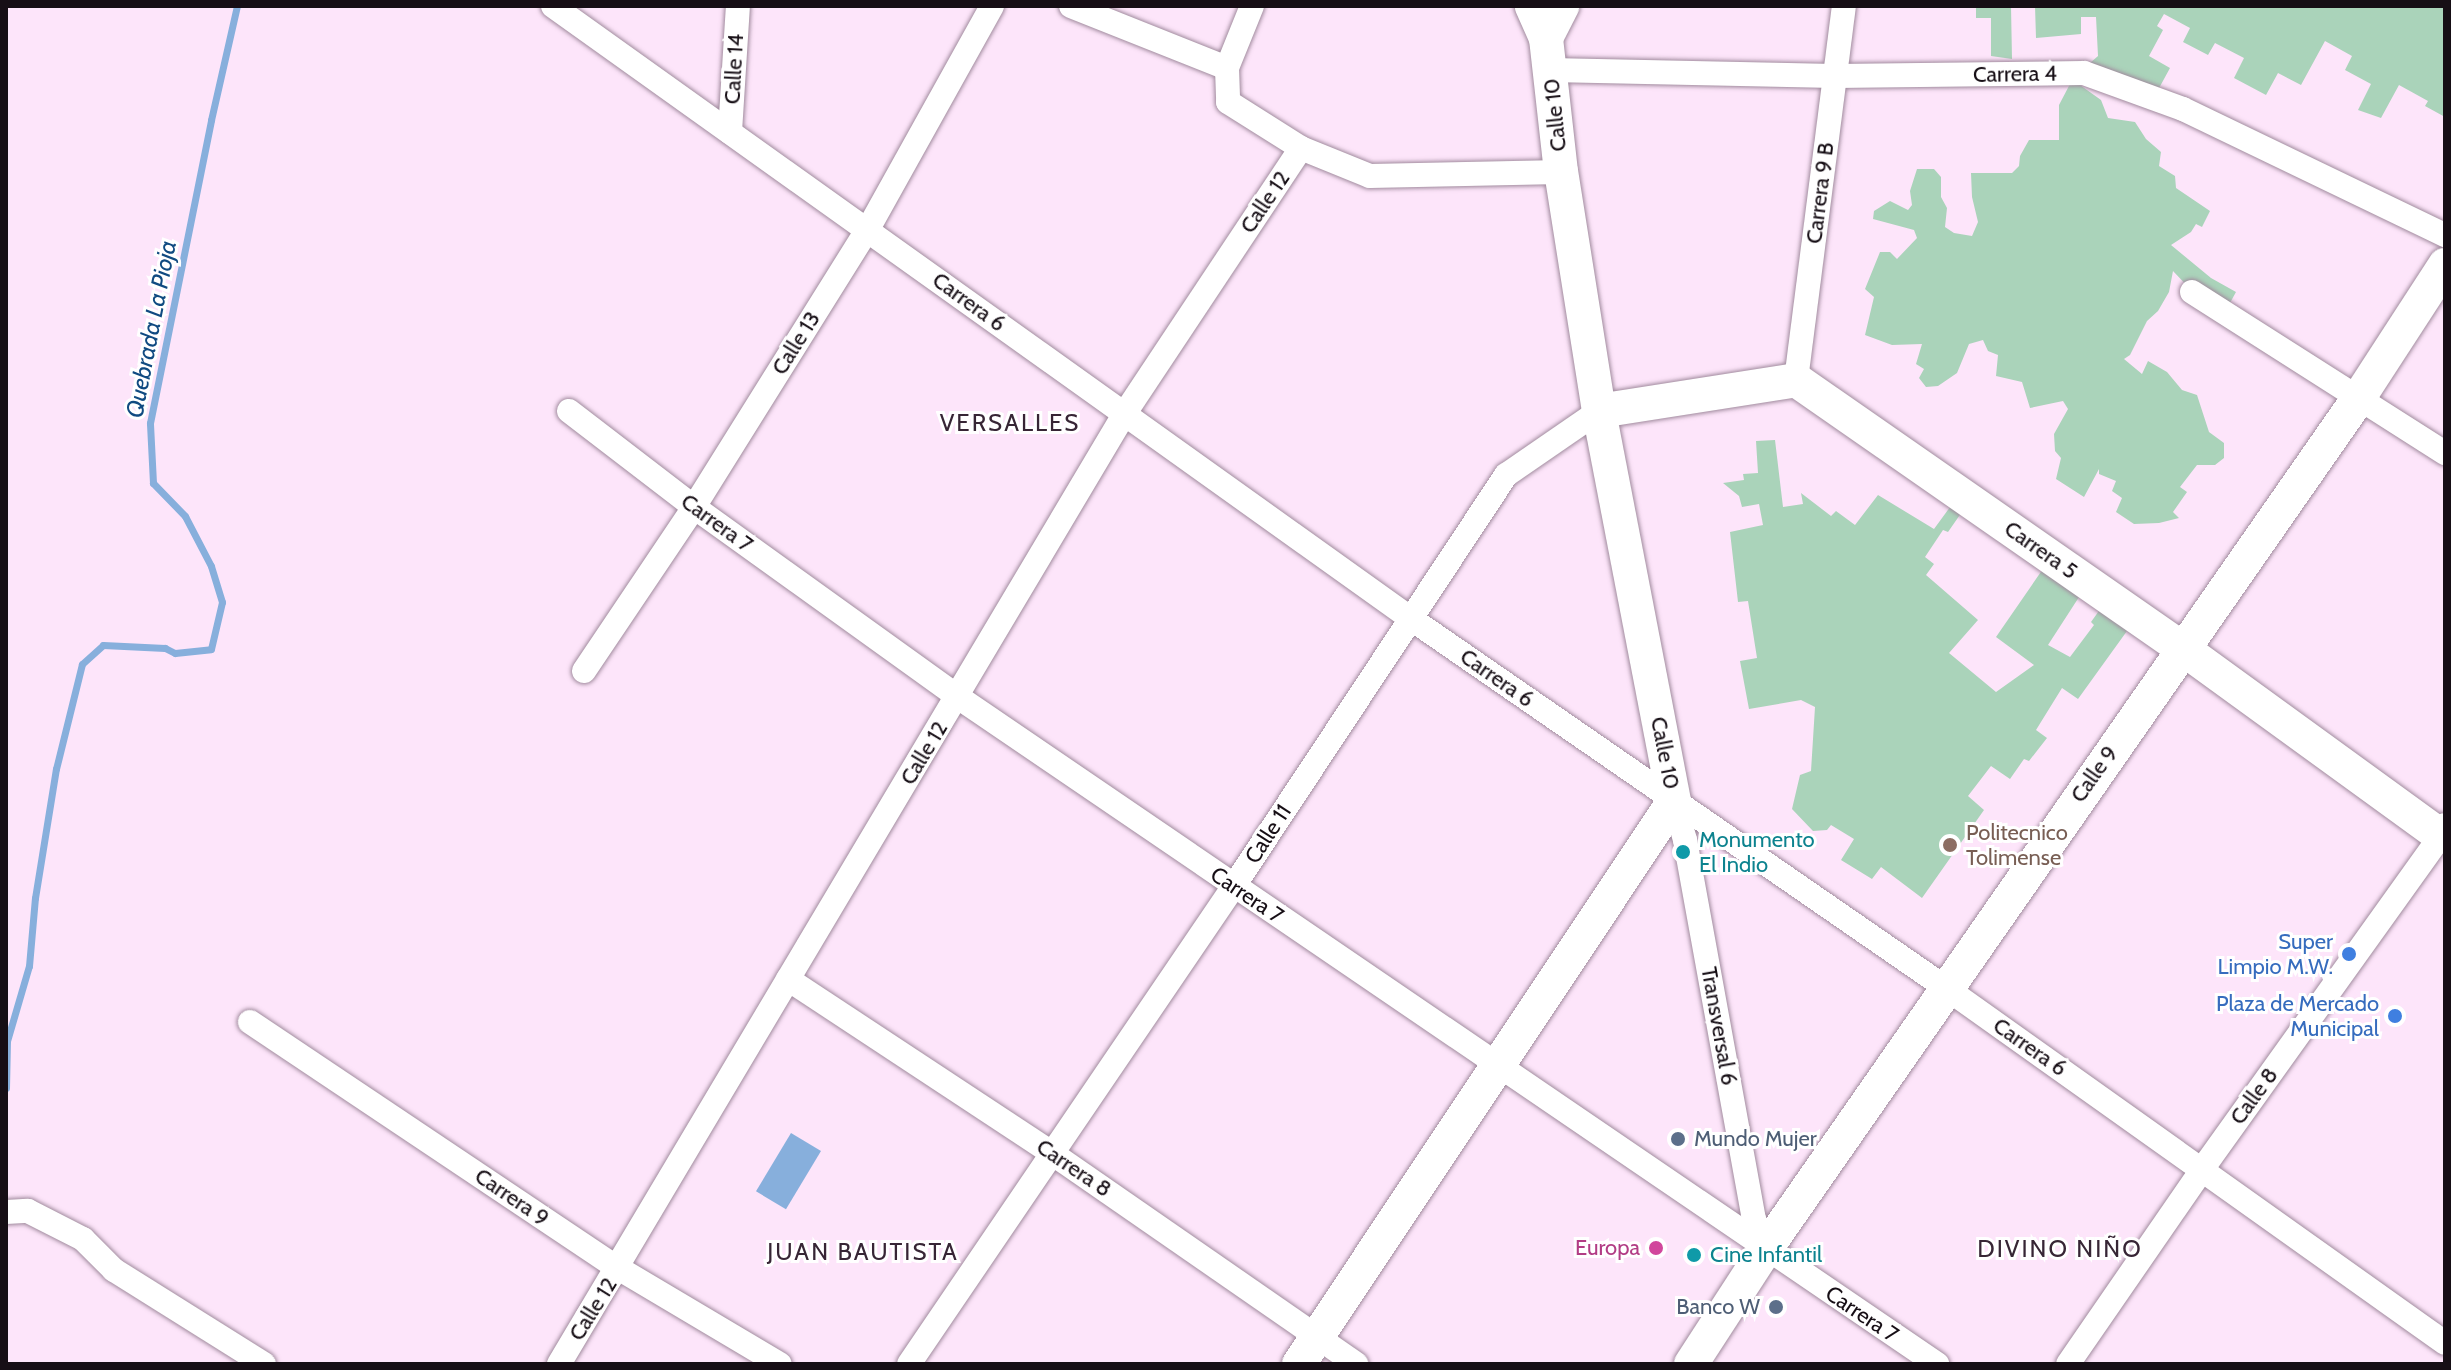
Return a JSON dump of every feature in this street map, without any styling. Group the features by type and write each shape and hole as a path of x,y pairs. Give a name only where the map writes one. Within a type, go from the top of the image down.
{"main road":[{"name":"Calle 10","path":"1308,1350 1499,1068 1674,801 1599,411 1561,172 1548,54 1532,6"},
{"path":"1548,54 1562,6"},
{"name":"Calle 9","path":"1691,1364 1765,1250 1946,988 2358,399 2445,265"},
{"path":"1599,411 1796,380"},
{"name":"Carrera 5","path":"1796,380 2182,648 2444,835"}],"street":[{"name":"Carrera 6","path":"553,6 1410,618 2203,1168 2445,1343"},
{"name":"Calle 14","path":"730,132 738,6"},
{"name":"Calle 13","path":"584,671 694,507 868,229 992,6"},
{"path":"1071,6 1227,68"},
{"path":"1252,6 1227,68 1228,102 1301,148 1370,176 1561,172"},
{"name":"Carrera 9 B","path":"1796,380 1844,6"},
{"name":"Carrera 4","path":"1548,54 1835,76 2084,73 2183,109 2445,235"},
{"name":"Calle 12","path":"559,1364 618,1268 637,1228 958,697 1125,413 1301,148"},
{"path":"2192,292 2445,453"},
{"name":"Carrera 7","path":"569,411 694,507 958,697 1765,1250 1937,1364"},
{"name":"Calle 11","path":"909,1364 1234,886 1506,475 1599,411"},
{"name":"Transversal 6","path":"1674,801 1685,840 1754,1219 1765,1250"},
{"name":"Calle 8","path":"2068,1364 2203,1168 2444,835"},
{"name":"Carrera 8","path":"788,979 1053,1154 1308,1350 1356,1364"},
{"name":"Carrera 9","path":"250,1022 618,1268 780,1364"},
{"path":"6,1212 28,1211 83,1239 114,1270 257,1358"}],"green space":[{"path":"1976,6 2011,6 2012,59 1991,56 1991,18 1976,18"},
{"path":"2035,6 2445,6 2445,117 2425,106 2428,101 2399,85 2381,118 2358,110 2371,84 2345,70 2352,56 2325,41 2301,85 2278,73 2266,95 2234,78 2244,58 2215,43 2208,55 2183,42 2190,28 2164,14 2157,26 2163,30 2149,56 2170,68 2158,90 2090,63 2098,56 2096,17 2081,17 2081,34 2036,38"},
{"path":"2070,84 2080,85 2101,100 2108,118 2135,122 2146,139 2161,152 2159,166 2175,176 2176,188 2210,211 2202,227 2196,224 2191,232 2171,245 2211,278 2236,292 2225,312 2193,292 2173,271 2169,292 2158,311 2147,321 2130,355 2124,359 2142,374 2148,361 2167,372 2182,390 2197,395 2209,432 2224,443 2224,458 2215,465 2197,465 2180,487 2187,492 2173,512 2179,518 2159,523 2134,524 2116,512 2122,498 2112,491 2116,481 2099,474 2099,469 2084,497 2056,479 2061,458 2055,451 2054,434 2068,409 2063,401 2030,408 2022,382 1996,376 1998,355 1988,351 1983,340 1969,344 1957,373 1938,386 1926,387 1919,378 1924,369 1916,364 1922,344 1892,345 1865,335 1874,297 1865,289 1880,252 1890,252 1897,259 1917,238 1914,230 1873,219 1874,211 1890,201 1908,210 1912,205 1910,191 1917,169 1934,169 1941,177 1941,197 1947,208 1945,227 1954,233 1972,236 1978,222 1972,197 1971,173 2012,173 2019,166 2020,156 2029,140 2059,140 2059,105"},
{"path":"1775,440 1783,507 1803,504 1801,493 1831,516 1836,511 1855,525 1878,495 1934,529 1953,503 1964,509 1948,532 1943,530 1925,557 1934,564 1926,575 1978,620 1949,653 1996,692 2034,665 1996,637 2045,566 2081,594 2048,645 2070,657 2094,625 2091,622 2101,608 2145,637 2144,642 2127,631 2078,699 2062,688 2036,730 2047,738 2029,761 2024,759 2010,779 1991,766 1968,796 1984,810 1922,898 1881,867 1872,879 1841,860 1854,839 1831,825 1827,830 1813,831 1792,809 1800,775 1811,771 1815,707 1801,700 1749,709 1740,661 1757,658 1748,601 1738,602 1730,532 1763,525 1759,504 1742,507 1739,496 1723,483 1744,480 1743,474 1758,473 1756,441"}],"water":[{"path":"791,1133 821,1151 786,1209 756,1191"}],"waterway":[{"name":"Quebrada La Pioja","path":"6,1088 7,1041 29,966 35,898 56,769 82,664 103,645 165,648 175,653 211,649 222,602 211,566 185,516 153,483 150,423 237,6"}],"place":[{"name":"Politecnico Tolimense","path":"1950,845"},
{"name":"Monumento El Indio","path":"1683,852"},
{"name":"Super Limpio M.W.","path":"2349,954"},
{"name":"Plaza de Mercado Municipal","path":"2395,1016"},
{"name":"Mundo Mujer","path":"1678,1139"},
{"name":"Europa","path":"1656,1248"},
{"name":"Cine Infantil","path":"1694,1255"},
{"name":"Banco W","path":"1776,1307"}],"district":[{"name":"VERSALLES","path":"1010,423"},
{"name":"DIVINO NIÑO","path":"2060,1249"},
{"name":"JUAN BAUTISTA","path":"863,1252"}]}
